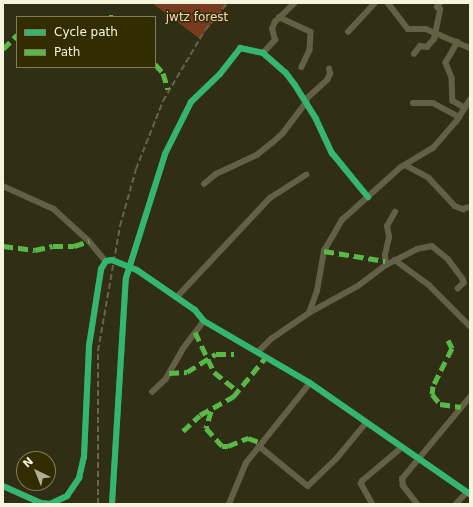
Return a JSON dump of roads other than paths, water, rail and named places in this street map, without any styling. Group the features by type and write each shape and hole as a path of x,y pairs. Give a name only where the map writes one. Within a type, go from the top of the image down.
{"street":[{"path":"263,53 275,40 273,26 279,17 295,3"},
{"path":"348,32 375,3"},
{"path":"388,3 408,29 422,28 470,48"},
{"path":"414,54 420,46 428,47 437,33 440,10 437,6 440,3"},
{"path":"279,17 311,32 308,56 302,67"},
{"path":"458,42 446,63 452,78 453,101 465,108"},
{"path":"112,504 126,278 129,266 165,154 187,108 220,74 238,50 245,47 263,53 286,73 306,101 332,153 368,197"},
{"path":"204,184 216,174 257,154 283,133 306,101 327,80 330,74 329,69"},
{"path":"309,313 317,290 328,242 348,213 405,165 433,148 470,102"},
{"path":"413,103 433,103 459,117"},
{"path":"405,165 429,178 455,206 463,209 470,207"},
{"path":"177,297 270,198 306,175"},
{"path":"3,186 54,209 89,241 106,261"},
{"path":"386,265 385,255 390,237 387,226 395,212"},
{"path":"258,352 271,339 309,313 358,286 386,265 417,249 432,246 441,253 463,279 464,283 458,290"},
{"path":"106,261 115,260 129,266 177,297 195,310 204,320 310,383 401,448 468,493 456,504"},
{"path":"395,260 429,286 470,326"},
{"path":"3,486 41,503 50,504 67,496 79,478 84,457 89,346 101,269 106,261"},
{"path":"152,392 165,380 182,350 204,320"},
{"path":"229,504 246,463 310,383"},
{"path":"417,504 402,482 470,397"},
{"path":"259,446 308,486 337,458 366,423"},
{"path":"372,504 361,484 362,481 401,448"}],"railway":[{"path":"98,504 98,351 120,226 136,169 163,101 205,30 228,3"}],"park label":[{"name":"jwtz forest","path":"197,18"}]}
